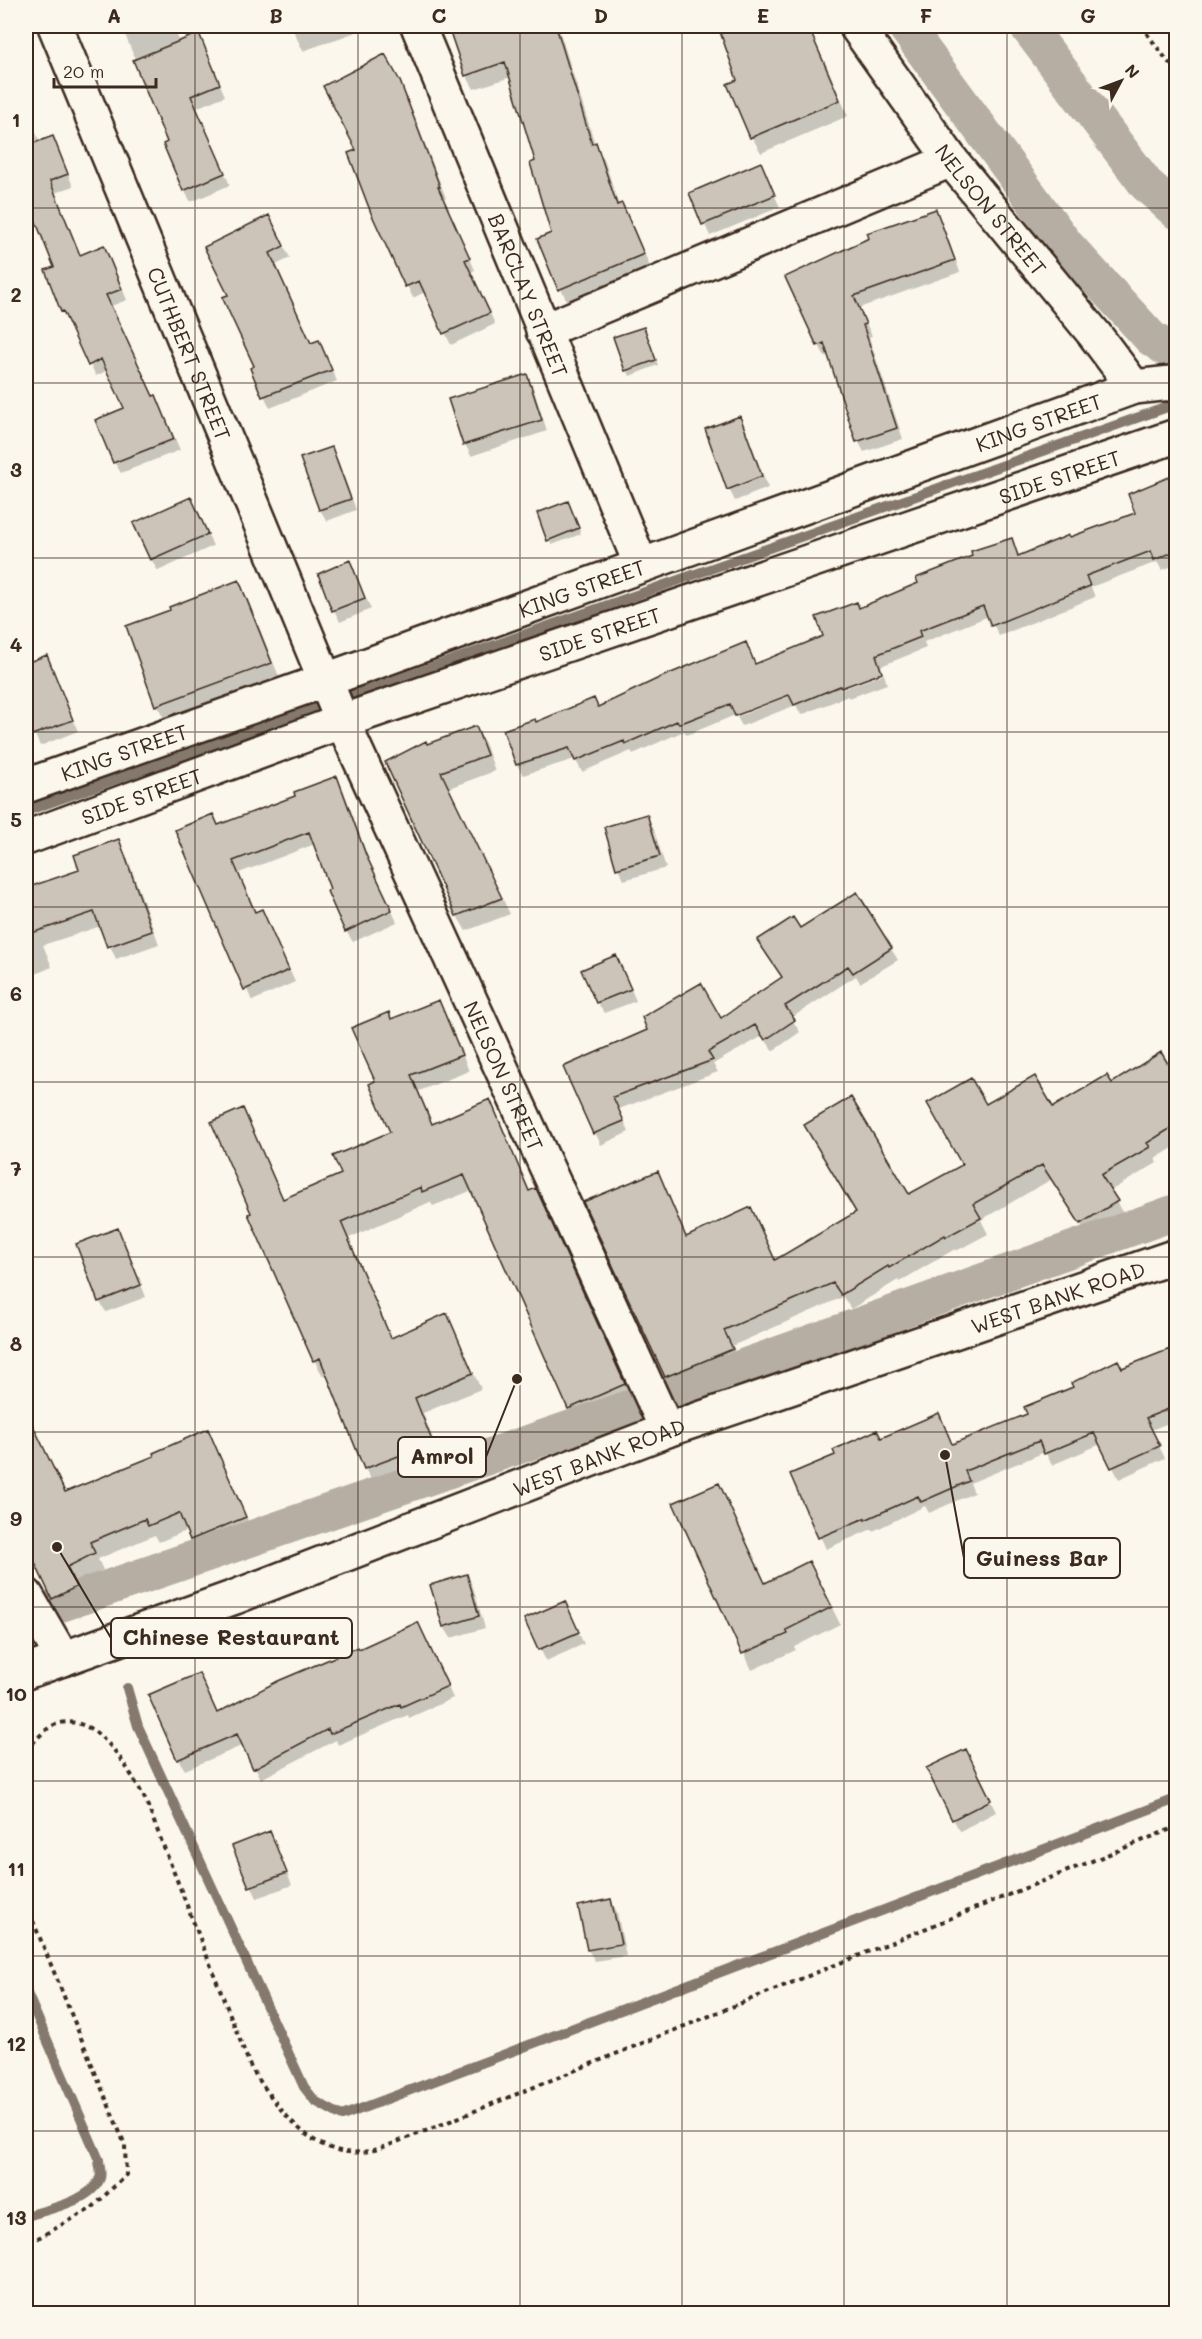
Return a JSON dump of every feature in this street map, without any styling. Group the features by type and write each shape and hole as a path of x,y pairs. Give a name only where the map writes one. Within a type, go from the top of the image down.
{"street":[{"name":"CUTHBERT STREET","path":"55,26 341,718"},
{"name":"BARCLAY STREET","path":"418,26 641,565"},
{"name":"NELSON STREET","path":"856,26 951,160 1095,335 1134,387"},
{"path":"543,331 951,160"},
{"name":"KING STREET","path":"26,786 327,683 641,565 1134,387 1171,383 1176,386"},
{"name":"SIDE STREET","path":"26,838 341,718 1176,435"},
{"name":"NELSON STREET","path":"341,718 667,1430"},
{"name":"WEST BANK ROAD","path":"26,1672 246,1593 667,1430 1176,1256"},
{"path":"26,1595 63,1659"}],"path":[{"path":"1141,26 1176,72"},
{"path":"26,1750 54,1725 74,1723 100,1734 123,1761 145,1799 251,2067 278,2106 311,2139 341,2151 372,2150 418,2134 1176,1827"},
{"path":"26,1904 125,2145 126,2175 92,2208 38,2238 26,2242"}],"building":[{"path":"448,26 556,26 592,144 596,142 617,205 622,203 644,254 558,290 537,239 551,233 530,163 535,161 505,62 465,76"},
{"path":"718,26 808,26 840,100 750,138 727,84 737,80"},
{"path":"199,33 220,84 191,96 225,173 183,191 163,144 167,142 133,60"},
{"path":"385,54 400,81 440,187 438,187 470,258 465,260 490,313 443,334 419,281 405,287 371,213 348,153 356,150 323,86"},
{"path":"26,124 34,143 53,136 68,174 50,181 80,255 104,245 122,289 106,295 153,396 156,395 174,439 113,463 95,420 124,408 101,359 88,366 63,311 61,312 45,270 54,267 26,197"},
{"path":"761,162 775,195 702,225 689,193"},
{"path":"936,209 955,260 854,296 866,324 863,325 897,428 856,442 824,343 817,346 785,277 869,238 867,233"},
{"path":"269,215 284,246 270,253 311,343 319,340 332,370 262,397 250,368 254,366 222,297 228,295 204,247"},
{"path":"644,327 656,360 625,371 613,337"},
{"path":"527,374 542,420 463,445 448,399"},
{"path":"740,416 762,476 727,490 705,429"},
{"path":"332,447 351,499 319,510 300,458"},
{"path":"1176,474 1176,551 1154,560 1151,551 1086,576 1090,586 991,626 983,606 919,631 921,637 876,655 882,673 841,688 840,686 794,705 789,695 735,716 730,704 679,724 677,721 625,744 624,741 575,761 569,748 516,765 503,730 535,719 536,722 594,698 598,707 659,678 746,642 755,664 823,636 816,617 857,602 859,608 918,583 916,578 972,556 971,551 1012,538 1018,556 1069,535 1070,537 1135,513 1128,494"},
{"path":"191,497 208,534 150,560 133,523"},
{"path":"568,501 579,528 547,541 537,513"},
{"path":"350,560 365,598 332,611 318,574"},
{"path":"239,580 272,663 155,706 126,626"},
{"path":"47,655 73,720 32,735 26,719 26,663"},
{"path":"476,726 487,755 441,772 502,898 456,916 385,762 426,741 427,744"},
{"path":"337,776 366,855 392,910 345,932 327,891 330,889 309,832 233,861 255,912 262,909 289,970 244,990 175,830 213,814 218,825 295,796 294,792"},
{"path":"647,814 660,856 616,869 604,827"},
{"path":"119,839 152,931 107,947 94,912 26,935 26,888 79,870 74,855"},
{"path":"857,892 892,948 853,973 848,966 785,1006 795,1020 765,1040 755,1025 708,1052 713,1060 613,1097 624,1121 593,1134 563,1067 647,1030 642,1017 701,983 721,1018 782,977 757,940 793,917 800,928"},
{"path":"616,955 631,989 596,1003 581,970"},
{"path":"439,1000 462,1055 411,1075 432,1124 490,1099 529,1191 536,1188 625,1384 568,1409 464,1175 422,1192 421,1187 341,1222 391,1338 447,1313 473,1373 415,1398 433,1443 364,1469 320,1358 313,1361 248,1214 251,1213 211,1122 243,1108 283,1199 341,1174 333,1156 390,1132 369,1084 375,1081 351,1028 389,1012 391,1019"},
{"path":"1161,1052 1176,1077 1176,1125 1147,1143 1150,1147 1101,1175 1118,1201 1080,1224 1042,1165 973,1204 981,1218 946,1237 945,1235 889,1268 888,1266 841,1295 833,1283 724,1330 733,1349 665,1377 583,1202 658,1171 686,1237 751,1207 775,1260 856,1212 804,1125 851,1097 909,1194 962,1165 927,1103 971,1078 986,1104 1035,1076 1053,1107 1107,1075 1112,1083"},
{"path":"118,1228 141,1285 98,1302 76,1244"},
{"path":"1170,1349 1176,1366 1176,1406 1146,1418 1160,1446 1111,1468 1094,1433 1044,1454 1039,1441 965,1471 969,1481 921,1502 918,1496 818,1538 790,1474 835,1455 833,1450 877,1430 881,1438 939,1413 952,1444 1027,1414 1024,1407 1073,1387 1071,1383 1118,1360 1122,1368"},
{"path":"26,1411 65,1492 154,1456 153,1453 208,1429 246,1517 190,1540 179,1513 148,1526 145,1519 90,1542 95,1553 67,1567 76,1587 52,1599 26,1544"},
{"path":"719,1483 765,1583 809,1561 832,1607 786,1630 788,1634 742,1654 673,1503"},
{"path":"467,1574 479,1616 443,1627 430,1585"},
{"path":"565,1601 579,1632 538,1650 524,1619"},
{"path":"418,1622 448,1686 330,1734 328,1729 253,1769 237,1734 177,1760 148,1695 199,1673 217,1713 278,1681 358,1647 359,1649"},
{"path":"966,1749 991,1800 952,1820 926,1768"},
{"path":"270,1831 287,1873 249,1887 232,1846"},
{"path":"611,1899 621,1944 587,1950 578,1906"}],"waterway":[{"path":"905,26 1066,245 1151,338 1176,355"},
{"path":"1027,26 1146,184 1176,211"},
{"path":"26,811 1176,404"},
{"path":"58,1605 589,1422 1176,1212"},
{"path":"127,1688 138,1726 304,2087 315,2101 342,2116 1176,1799"},
{"path":"26,1991 99,2160 101,2174 95,2186 78,2199 26,2216"}],"place":[{"name":"Amrol","path":"517,1379"},
{"name":"Guiness Bar","path":"945,1455"},
{"name":"Chinese Restaurant","path":"57,1547"}]}
